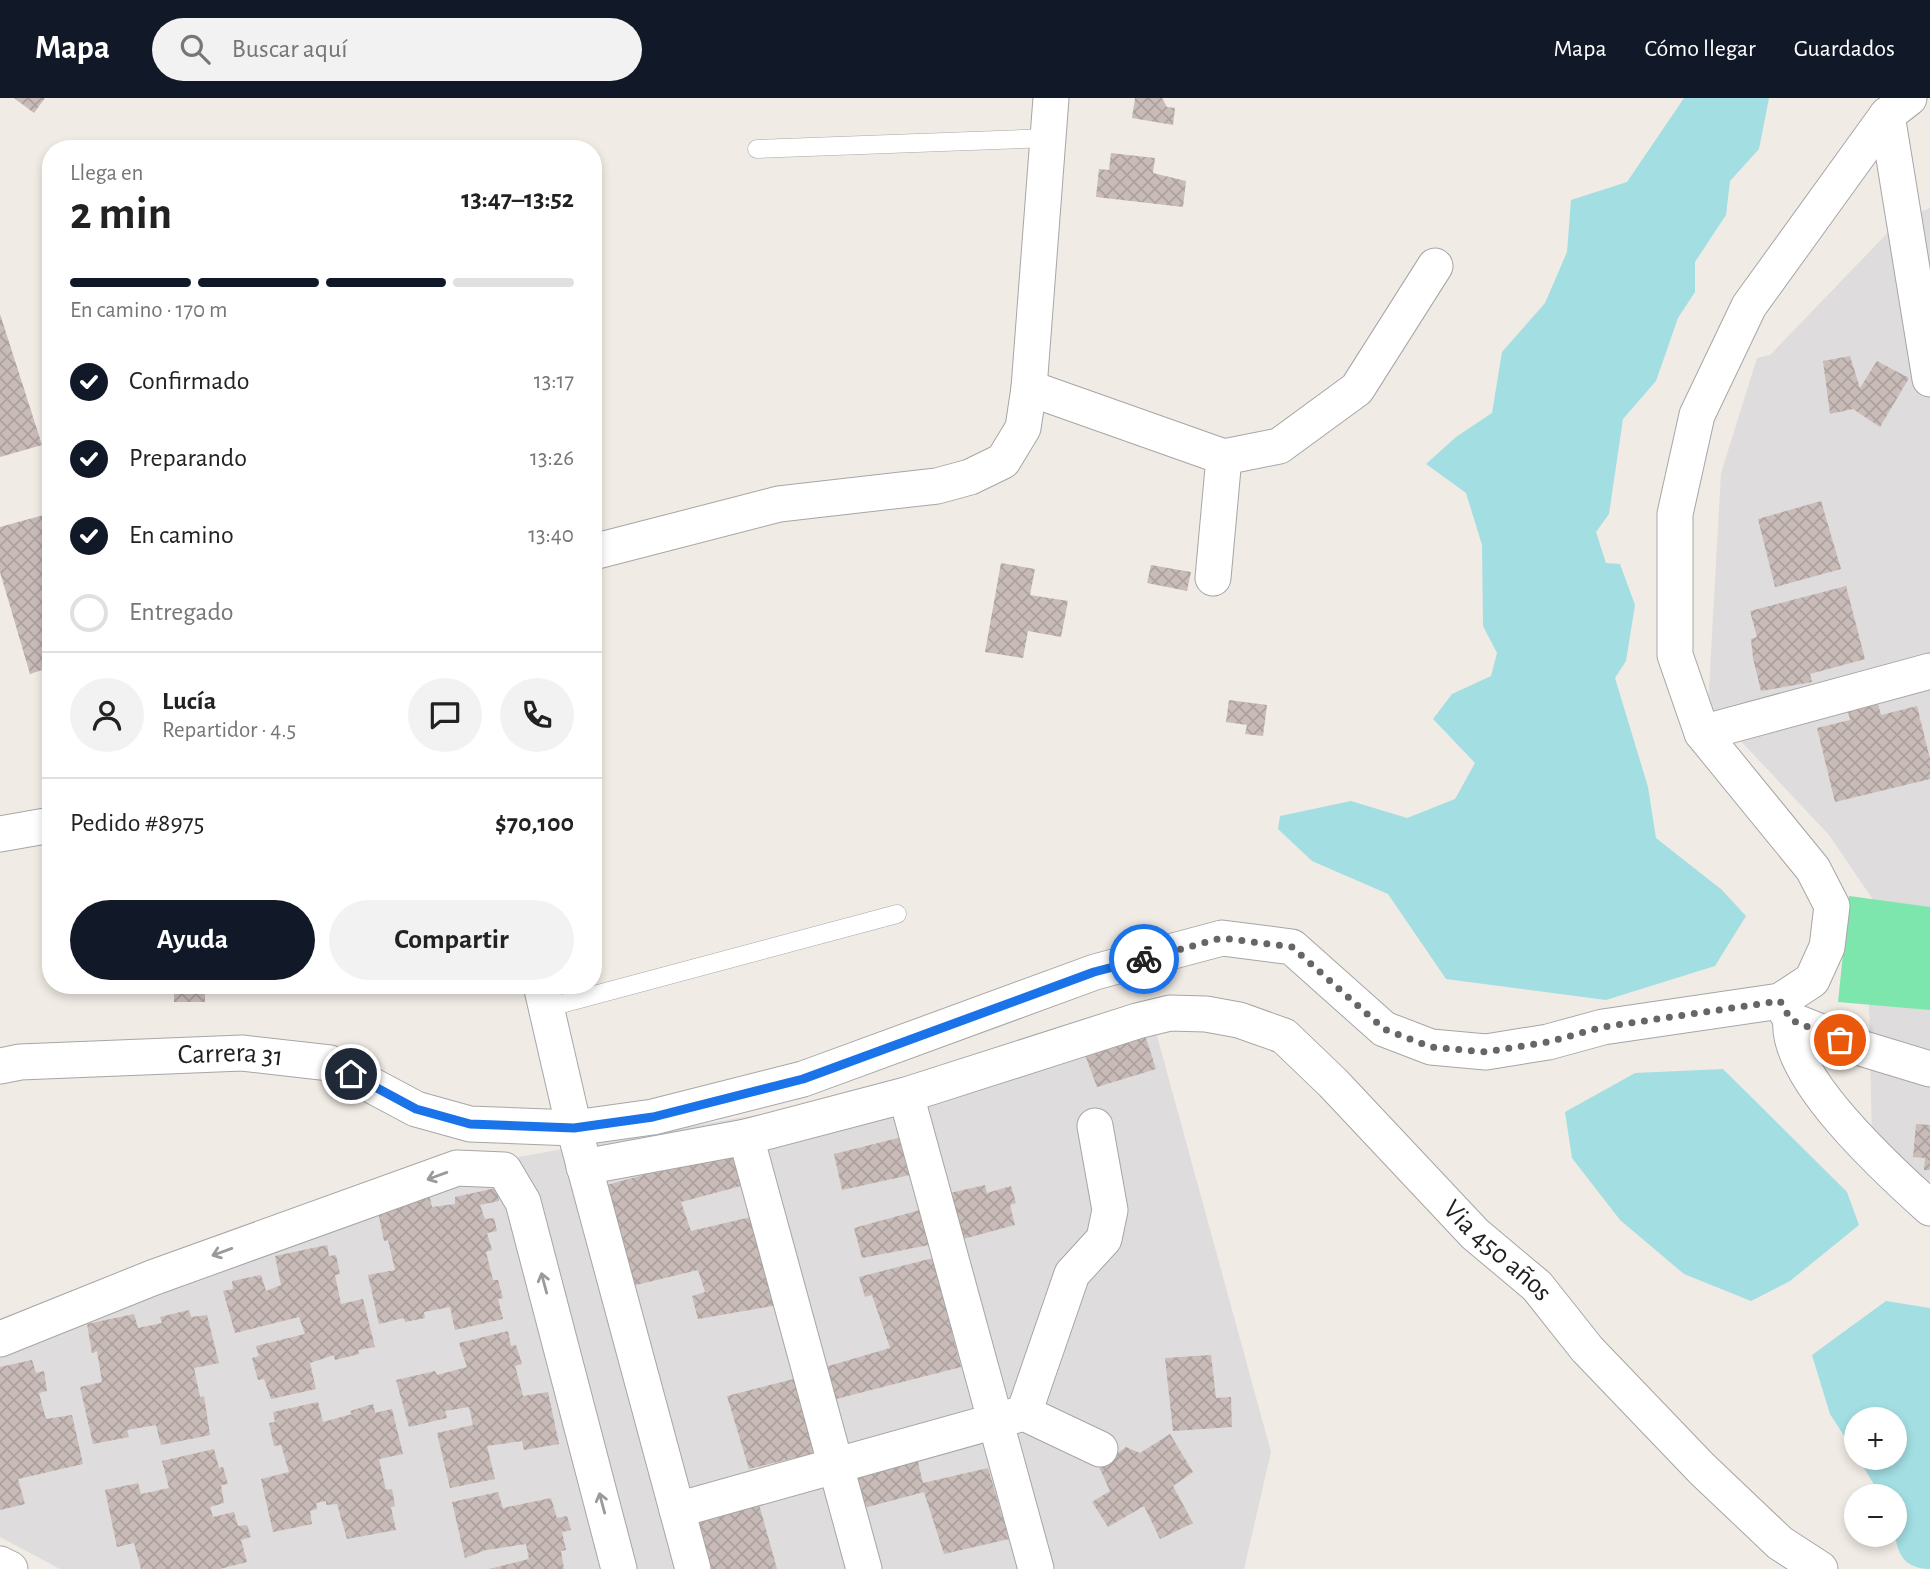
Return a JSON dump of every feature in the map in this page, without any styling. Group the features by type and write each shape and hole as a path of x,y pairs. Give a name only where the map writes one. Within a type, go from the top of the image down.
{"street":[{"path":"602,550 779,504 937,486 970,477 1003,461 1023,428 1030,388 1051,98"},
{"path":"1898,106 1930,379"},
{"path":"1785,1011 1812,980 1827,947 1832,906 1813,869 1703,733 1675,655 1675,514 1697,415 1749,306 1898,106"},
{"path":"1030,388 1224,457 1279,446 1357,389 1435,266"},
{"path":"1213,578 1224,457"},
{"path":"1703,733 1930,671"},
{"path":"0,834 42,827"},
{"name":"Carrera 31","path":"0,1066 20,1062 242,1053 330,1063 416,1109 470,1124 574,1128 653,1117 803,1079 1094,972 1222,938 1292,947 1384,1029 1431,1047 1486,1052 1548,1042 1603,1027 1785,1011"},
{"path":"544,997 584,1167 693,1569"},
{"path":"1785,1011 1864,1049 1930,1069"},
{"path":"1785,1011 1805,1072 1871,1153 1930,1208"},
{"name":"Via 450 años","path":"584,1167 746,1137 906,1095 1137,1021 1170,1013 1206,1014 1239,1020 1284,1037 1333,1083 1475,1234 1537,1286 1587,1349 1702,1469 1780,1543 1820,1569"},
{"path":"906,1095 1009,1417 1036,1569"},
{"path":"1009,1417 1072,1274 1104,1239 1110,1210 1095,1126"},
{"path":"746,1137 864,1569"},
{"path":"0,1339 152,1278 457,1168 504,1170 523,1202 619,1569"},
{"path":"677,1510 1009,1417 1100,1448"},
{"path":"0,1564 10,1569"}],"lane":[{"path":"757,149 1048,138"},
{"path":"602,983 897,914"}],"shaded area":[{"path":"1930,208 1930,1197 1872,1143 1869,1003 1878,907 1829,835 1708,706 1721,473 1757,358 1770,355 1899,221"},
{"path":"1148,1003 1271,1452 1244,1569 60,1569 0,1537 0,1349 382,1181 903,1089"}],"green space":[{"path":"1849,896 1930,907 1930,1010 1838,1002"}],"water":[{"path":"1684,98 1769,98 1759,149 1730,181 1726,215 1695,262 1695,292 1678,318 1656,381 1623,419 1609,514 1596,532 1606,563 1620,564 1635,605 1626,661 1615,678 1648,787 1656,838 1722,890 1746,916 1715,966 1606,1000 1446,979 1388,894 1312,861 1278,829 1280,816 1351,801 1407,818 1455,799 1475,763 1433,719 1452,694 1491,676 1497,653 1483,626 1482,545 1466,493 1426,464 1456,437 1492,413 1502,352 1545,303 1567,252 1571,200 1627,182"},
{"path":"1723,1069 1847,1192 1859,1225 1790,1281 1751,1301 1684,1274 1620,1220 1572,1158 1565,1112 1635,1073"},
{"path":"1886,1301 1930,1308 1930,1569 1916,1567 1907,1562 1898,1547 1907,1547 1907,1484 1874,1484 1865,1470 1907,1470 1907,1407 1844,1407 1844,1436 1830,1414 1812,1355"}],"building":[{"path":"14,98 45,98 34,113"},
{"path":"1135,98 1162,98 1167,107 1175,108 1173,125 1132,118"},
{"path":"1111,153 1155,158 1153,173 1186,181 1183,207 1096,197 1099,169 1109,170"},
{"path":"0,314 42,445 0,457"},
{"path":"1850,356 1860,388 1877,361 1909,378 1880,427 1853,409 1830,414 1823,361"},
{"path":"1821,501 1841,569 1775,587 1758,519"},
{"path":"42,515 42,670 30,674 0,572 0,527"},
{"path":"1001,563 1035,569 1030,595 1068,601 1061,637 1028,631 1023,658 985,652"},
{"path":"1151,565 1191,572 1187,591 1147,583"},
{"path":"1846,586 1865,659 1810,674 1812,682 1761,691 1753,658 1751,639 1757,637 1750,611"},
{"path":"1876,696 1881,715 1917,706 1930,759 1930,779 1835,802 1817,728 1850,720 1846,703"},
{"path":"1229,700 1267,705 1263,736 1245,734 1247,725 1226,722"},
{"path":"174,994 205,994 205,1002 174,1002"},
{"path":"1144,1032 1156,1069 1097,1087 1084,1052"},
{"path":"1916,1124 1930,1125 1930,1170 1924,1170 1925,1158 1913,1157"},
{"path":"902,1137 910,1175 842,1190 834,1154"},
{"path":"732,1151 741,1186 681,1202 691,1231 751,1217 778,1305 698,1319 692,1296 705,1292 698,1270 632,1286 603,1186"},
{"path":"985,1185 987,1193 1011,1186 1016,1203 1010,1205 1015,1225 963,1239 950,1193"},
{"path":"496,1188 499,1201 480,1205 485,1219 494,1218 497,1231 487,1233 492,1250 486,1252 493,1280 498,1280 503,1298 498,1299 503,1319 455,1330 450,1307 424,1312 425,1318 405,1322 404,1318 379,1324 368,1275 395,1270 388,1240 384,1241 377,1206 429,1194 432,1207 455,1204 455,1197"},
{"path":"920,1210 929,1245 862,1258 854,1228"},
{"path":"327,1245 329,1256 336,1255 340,1274 335,1275 341,1304 363,1299 375,1347 358,1350 359,1354 335,1360 334,1355 310,1363 316,1389 271,1399 264,1379 258,1380 252,1358 259,1356 256,1346 305,1334 299,1317 235,1333 223,1291 233,1289 232,1281 261,1275 266,1291 281,1285 275,1256"},
{"path":"933,1258 961,1367 836,1399 825,1367 890,1348 872,1295 865,1297 859,1277"},
{"path":"189,1310 191,1317 207,1315 219,1363 194,1368 200,1397 204,1396 210,1435 161,1445 156,1425 127,1430 129,1437 93,1444 80,1387 102,1382 97,1351 92,1353 87,1324 134,1314 138,1328 162,1323 160,1317"},
{"path":"508,1331 511,1346 516,1345 522,1364 515,1366 523,1396 548,1392 559,1444 524,1450 522,1441 487,1446 495,1479 450,1488 437,1433 473,1425 469,1407 445,1411 447,1418 409,1427 396,1380 435,1371 437,1375 467,1367 459,1343"},
{"path":"1211,1355 1216,1398 1231,1397 1232,1427 1173,1431 1165,1358"},
{"path":"32,1360 36,1373 44,1371 47,1391 39,1393 46,1419 72,1415 83,1464 18,1479 25,1504 0,1510 0,1367"},
{"path":"794,1379 815,1453 749,1469 727,1396"},
{"path":"318,1402 323,1422 352,1414 350,1411 373,1404 375,1413 392,1409 403,1454 379,1459 386,1490 392,1489 395,1506 391,1507 396,1530 347,1539 337,1504 326,1505 326,1501 316,1503 317,1509 310,1511 312,1524 273,1532 261,1479 289,1472 281,1445 274,1446 269,1423 275,1422 273,1412"},
{"path":"1170,1434 1193,1472 1173,1486 1193,1523 1160,1539 1144,1506 1108,1527 1092,1502 1110,1491 1099,1467 1126,1447 1140,1453"},
{"path":"214,1449 219,1468 223,1467 228,1484 221,1485 224,1503 210,1507 213,1517 234,1512 238,1526 247,1525 251,1537 241,1540 247,1562 220,1569 141,1569 134,1543 117,1547 105,1490 138,1483 141,1494 169,1488 162,1461"},
{"path":"915,1450 923,1483 988,1468 1009,1539 944,1554 924,1492 864,1508 852,1469"},
{"path":"498,1492 503,1508 551,1498 557,1518 567,1516 571,1530 562,1532 566,1550 561,1551 564,1569 489,1569 529,1559 526,1544 486,1550 465,1558 452,1502"},
{"path":"757,1497 777,1569 709,1569 695,1515"}],"way so far":[{"path":"1144,959 1222,938 1292,947 1384,1029 1431,1047 1486,1052 1548,1042 1603,1027 1780,1001 1791,1020 1840,1040"}],"route":[{"path":"351,1074 416,1109 470,1124 574,1128 653,1117 803,1079 1094,972 1144,959"}]}
